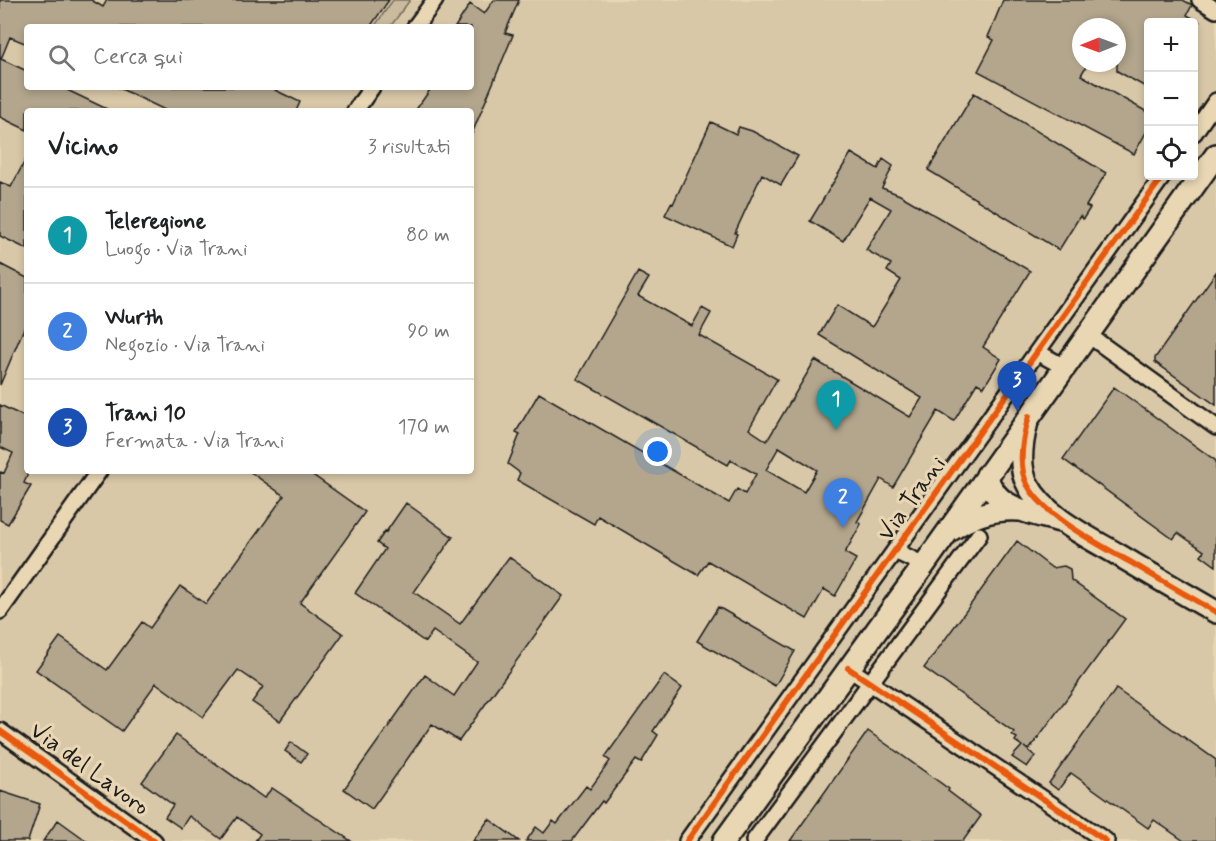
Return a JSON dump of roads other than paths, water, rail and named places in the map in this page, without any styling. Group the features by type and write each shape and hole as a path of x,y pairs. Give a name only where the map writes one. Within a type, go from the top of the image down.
{"main road":[{"name":"Via Trani","path":"724,841 1216,155"},
{"path":"1028,485 1024,471 1023,450 1029,416"},
{"path":"1064,522 1028,485 1007,475 987,475 990,487 999,498 1008,504 1064,522 1216,612"},
{"path":"946,534 972,517 990,511 1025,510"}],"street":[{"path":"417,24 435,0"},
{"path":"1200,0 1216,10"},
{"path":"357,108 370,90"},
{"path":"1198,127 1216,101"},
{"name":"Via Trani","path":"687,841 1160,180"},
{"path":"1088,334 1216,427"},
{"path":"1037,352 1064,367"},
{"path":"0,611 97,474"},
{"path":"754,841 980,535"},
{"path":"895,550 924,565"},
{"path":"848,668 1106,841"},
{"name":"Via del Lavoro","path":"0,731 154,841"}],"place":[{"name":"Trani 10","path":"1017,411"},
{"name":"Teleregione","path":"836,430"},
{"name":"Wurth","path":"843,528"}]}
